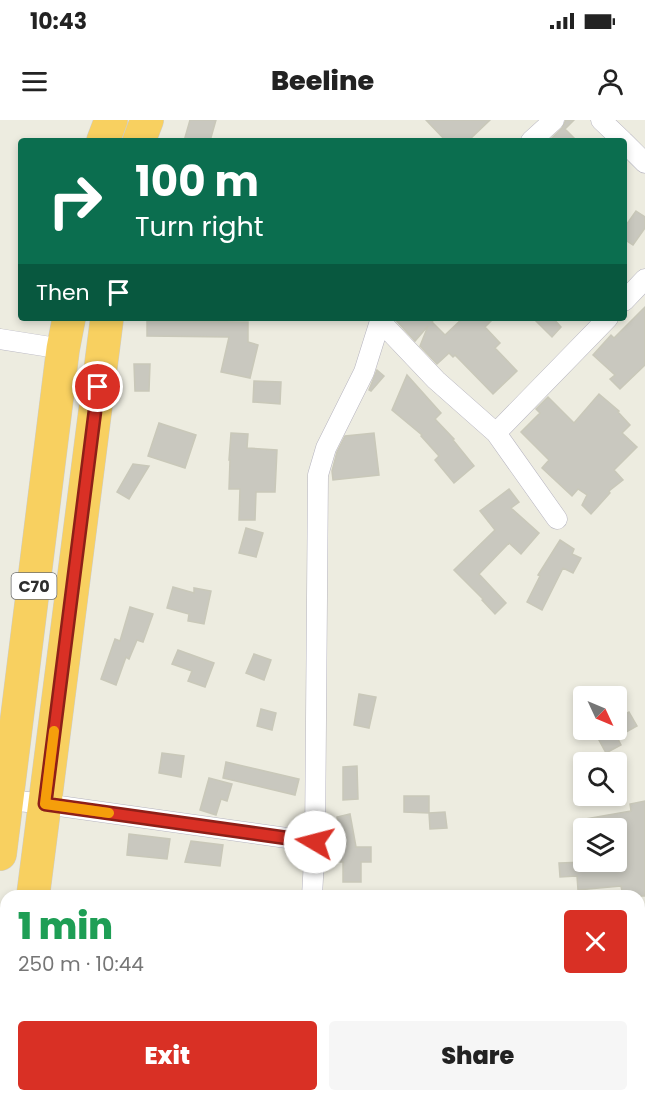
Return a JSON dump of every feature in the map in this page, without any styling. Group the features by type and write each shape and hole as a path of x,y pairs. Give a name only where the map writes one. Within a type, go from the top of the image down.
{"highway":[{"path":"104,138 111,120"},
{"path":"140,138 147,120"},
{"name":"C70","path":"34,890 107,321"},
{"name":"C70","path":"0,854 3,800 66,333"}],"street":[{"path":"534,138 554,120"},
{"path":"601,120 619,138"},
{"path":"627,146 645,163"},
{"path":"627,298 645,279"},
{"path":"312,890 315,842 318,475 326,448 364,372 379,321"},
{"path":"382,321 436,380 496,433 557,519"},
{"path":"496,433 605,321"},
{"path":"0,339 66,333"},
{"path":"3,800 315,842"}],"building":[{"path":"190,120 216,120 211,138 185,138"},
{"path":"426,120 490,120 471,138 443,138"},
{"path":"566,120 574,120 565,129 574,138 552,138"},
{"path":"636,211 645,217 645,228 633,245 627,241 627,224"},
{"path":"645,307 645,365 620,389 610,379 615,375 593,355 611,335 614,338"},
{"path":"147,321 248,322 248,342 258,345 250,378 221,372 229,337 147,336"},
{"path":"397,321 433,321 445,335 460,321 491,321 485,327 500,343 495,348 517,371 493,394 455,355 453,357 449,353 437,364 420,346 428,326 415,341"},
{"path":"536,321 556,321 561,327 552,337"},
{"path":"134,364 150,364 149,391 135,391"},
{"path":"377,370 384,376 371,391 369,390"},
{"path":"407,375 441,413 435,419 454,439 474,466 454,483 435,460 439,456 422,435 392,410"},
{"path":"254,381 281,382 280,404 253,402"},
{"path":"599,394 619,411 630,425 622,433 637,447 614,470 623,480 609,491 610,493 591,514 582,505 587,495 578,489 572,496 542,468 549,460 521,432 540,413 536,409 548,397 574,423"},
{"path":"159,423 196,435 185,468 148,456"},
{"path":"231,433 248,434 247,448 277,450 275,492 256,492 255,520 239,520 240,489 229,489"},
{"path":"374,433 379,475 333,480 332,471 337,452 345,436"},
{"path":"133,464 149,466 129,499 117,492"},
{"path":"509,489 519,502 511,508 539,533 521,554 509,543 479,574 506,603 495,614 454,570 495,530 480,511"},
{"path":"246,528 263,533 256,557 239,553"},
{"path":"560,540 574,549 572,554 581,558 573,573 563,568 542,610 527,602 540,576 538,575"},
{"path":"173,587 194,593 194,588 211,591 204,624 188,621 189,614 167,608"},
{"path":"130,607 153,614 143,642 137,640 129,659 126,657 116,685 101,679 115,639 120,641"},
{"path":"178,650 214,663 205,687 188,681 192,671 172,664"},
{"path":"254,654 271,660 264,680 246,673"},
{"path":"359,694 376,697 369,728 354,725"},
{"path":"261,709 276,713 272,730 257,726"},
{"path":"629,712 637,726 627,732 627,713"},
{"path":"599,740 618,740 621,745 605,752"},
{"path":"162,753 184,756 181,777 159,773"},
{"path":"226,762 299,779 295,795 223,778"},
{"path":"357,766 358,799 343,800 343,767"},
{"path":"209,778 232,784 227,801 221,799 216,815 200,810"},
{"path":"404,796 429,796 429,813 404,812"},
{"path":"645,801 645,890 622,890 621,886 578,890 577,876 560,877 559,863 573,863 573,872 627,872 627,818 591,818 631,811 630,804"},
{"path":"445,812 447,828 430,829 429,813"},
{"path":"350,814 356,847 371,847 371,862 361,862 361,882 343,882 343,862 331,862 331,847 342,847 337,817"},
{"path":"129,834 170,839 167,859 127,855"},
{"path":"191,841 223,845 220,866 185,862"}],"slow traffic":[{"path":"54,731 45,804 109,813"}],"route":[{"path":"98,387 45,804 315,842"}]}
